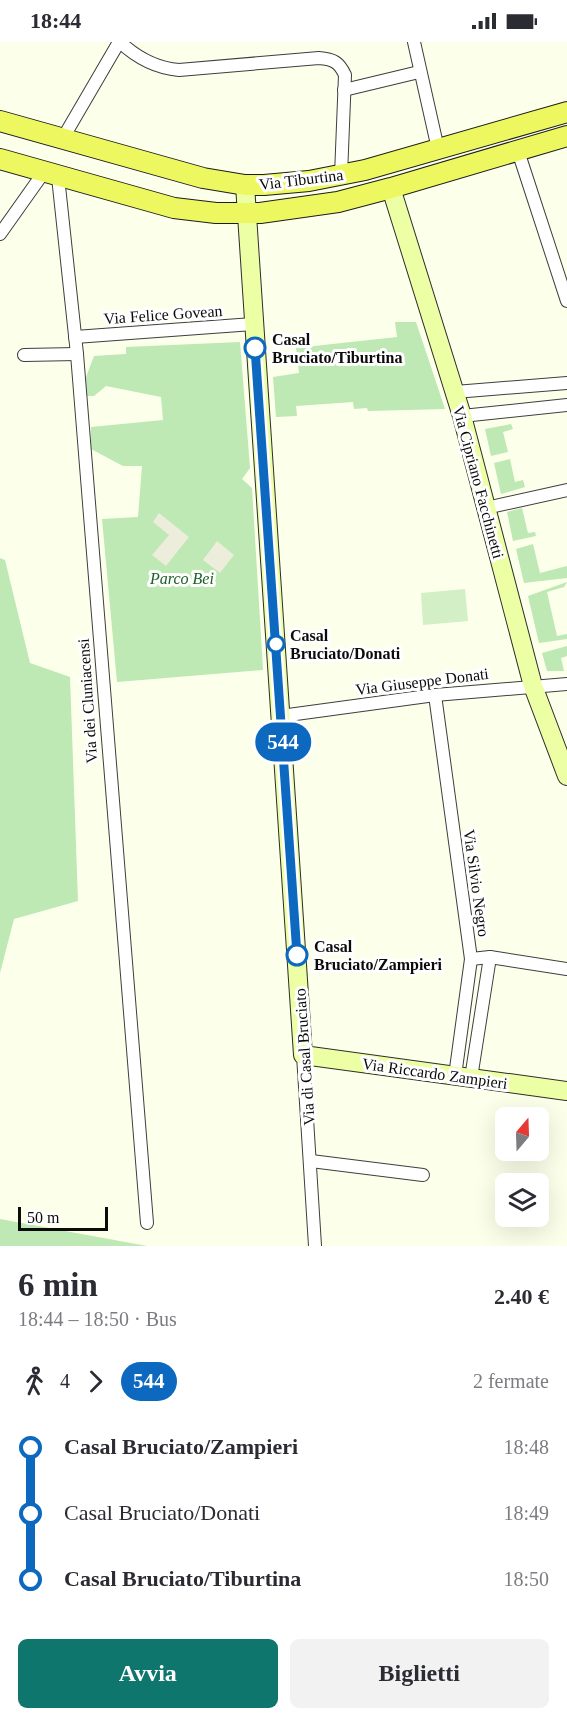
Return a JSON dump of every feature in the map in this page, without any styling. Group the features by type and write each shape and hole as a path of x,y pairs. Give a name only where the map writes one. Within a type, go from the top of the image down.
{"main road":[{"name":"Via Tiburtina","path":"0,121 203,178 245,185 309,181 341,175 567,112"},
{"name":"Via Tiburtina","path":"0,159 174,208 207,213 277,212 312,207 391,188 567,136"}],"street":[{"path":"63,138 119,42 142,60 178,70 319,58 333,59 343,71 341,175"},
{"path":"414,42 438,149"},
{"path":"344,90 419,72"},
{"path":"518,152 567,301"},
{"path":"0,234 51,175"},
{"name":"Via dei Cluniacensi","path":"51,175 77,354 147,1223"},
{"path":"309,181 312,207"},
{"name":"Via di Casal Bruciato","path":"245,185 315,1246"},
{"name":"Via Cipriano Facchinetti","path":"391,188 462,416 533,686 567,776"},
{"name":"Via Felice Govean","path":"75,337 253,324"},
{"path":"24,355 77,354"},
{"path":"454,392 567,383"},
{"path":"462,416 567,405"},
{"path":"486,508 567,490"},
{"name":"Via Giuseppe Donati","path":"281,716 435,695 567,684"},
{"name":"Via Silvio Negro","path":"435,695 471,959 463,1077"},
{"path":"471,959 490,957 567,969"},
{"name":"Via Silvio Negro","path":"463,1077 490,957"},
{"name":"Via Riccardo Zampieri","path":"303,1055 567,1091"},
{"path":"311,1161 423,1175"}],"green space":[{"path":"395,322 416,322 445,409 368,411 367,408 354,409 353,402 296,406 297,416 276,417 273,377 299,373 296,348 397,337"},
{"name":"Parco Bei","path":"240,342 250,468 242,479 252,488 263,670 117,682 102,519 138,517 142,466 123,466 91,449 91,427 163,420 161,397 106,386 94,396 84,396 83,385 94,356 126,354 126,347"},
{"path":"511,424 513,429 503,432 508,452 491,456 485,429"},
{"path":"510,459 515,482 523,480 525,487 501,494 494,463"},
{"path":"522,508 528,533 535,532 536,536 513,541 507,512"},
{"path":"533,544 540,573 567,566 567,578 524,583 516,549"},
{"path":"0,558 5,560 30,663 70,677 78,901 14,919 0,973"},
{"path":"567,582 564,587 547,592 557,636 567,634 567,639 539,643 528,596"},
{"path":"465,589 468,621 423,625 421,593"},
{"path":"567,646 567,656 561,658 564,671 547,671 542,653"},
{"path":"0,1219 147,1246 0,1246"}],"shaded area":[{"path":"159,513 189,537 166,566 152,555 169,535 153,522"},
{"path":"217,541 234,555 220,573 203,560"}],"bus line":[{"name":"544","path":"255,348 297,955"}],"place":[{"name":"Casal Bruciato/Tiburtina","path":"255,348"},
{"name":"Casal Bruciato/Donati","path":"276,644"},
{"name":"Casal Bruciato/Zampieri","path":"297,955"}]}
